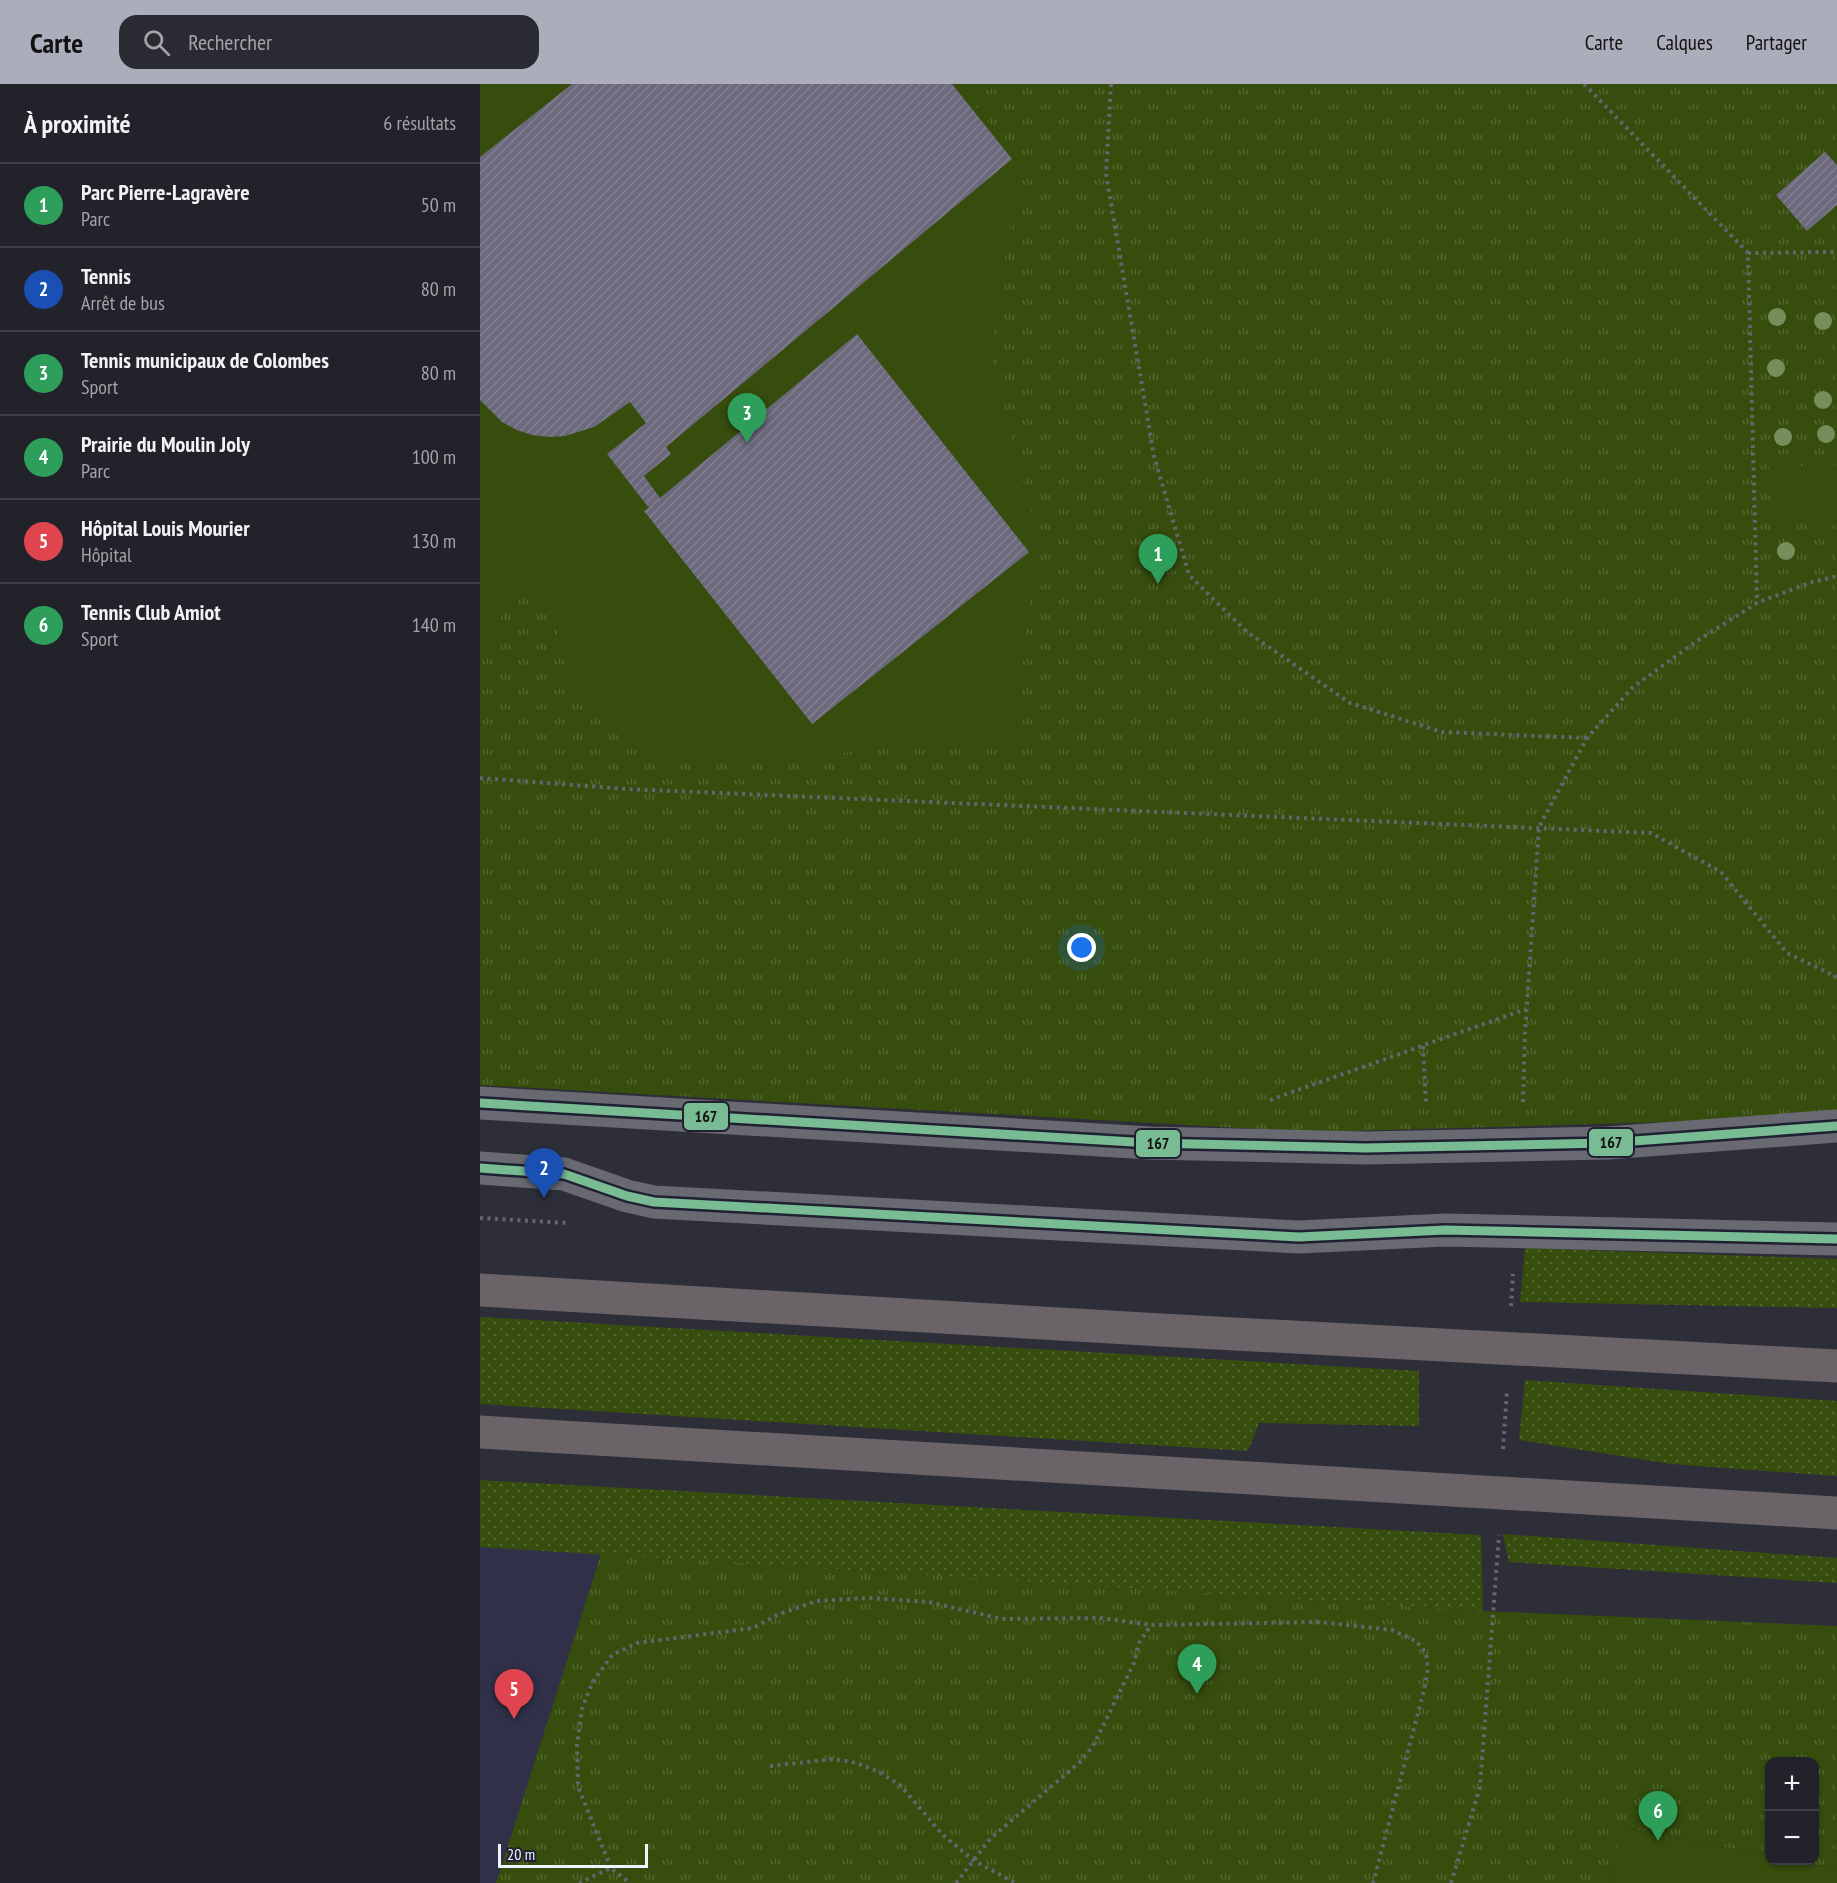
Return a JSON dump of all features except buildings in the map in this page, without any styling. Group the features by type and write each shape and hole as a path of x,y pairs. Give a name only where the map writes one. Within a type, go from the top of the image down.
{"highway":[{"path":"480,1290 1179,1331 1837,1366"},
{"path":"480,1432 1837,1513"}],"lane":[{"path":"480,1103 1150,1143 1366,1148 1606,1143 1837,1126"},
{"path":"480,1168 564,1174 627,1196 654,1202 1299,1237 1445,1230 1837,1239"}],"path":[{"path":"1111,84 1106,174 1154,456 1189,575 1247,632 1350,703 1442,732 1587,738"},
{"path":"1584,84 1748,253 1757,603"},
{"path":"1748,253 1837,252"},
{"path":"1525,1064 1526,1009 1539,827 1587,738 1634,687 1697,640 1757,603 1809,583 1837,576"},
{"path":"480,778 627,789 1651,833 1721,872 1788,953 1837,977"},
{"path":"1260,1104 1526,1009"},
{"path":"1423,1046 1428,1147"},
{"path":"630,1883 611,1869 578,1787 577,1745 582,1709 592,1683 612,1655 638,1643 753,1628 777,1614 817,1601 868,1598 929,1602 1002,1619 1101,1618 1150,1624 1332,1623 1392,1630 1416,1641 1426,1653 1428,1668 1373,1883"},
{"path":"1451,1883 1480,1787 1495,1606"},
{"path":"956,1883 990,1839 1080,1762 1093,1746 1134,1663 1139,1643 1150,1624"},
{"path":"770,1766 834,1759 857,1763 879,1772 900,1785 943,1834 973,1860 1015,1883"},
{"path":"579,1883 611,1869"}],"shaded area":[{"path":"480,1547 601,1554 496,1883 480,1883"}],"green space":[{"path":"480,84 1837,84 1837,1117 1313,1132 480,1085"},
{"path":"480,84 958,84 1019,161 991,358 1036,529 1015,740 939,739 787,761 654,755 631,745 612,730 584,700 565,664 554,606 511,594 492,639 480,656"},
{"path":"1769,466 1837,466 1837,515 1771,518"},
{"path":"1525,1248 1837,1259 1837,1308 1520,1302"},
{"path":"480,1317 1419,1371 1419,1426 1259,1423 1248,1451 480,1404"},
{"path":"1525,1380 1837,1401 1837,1476 1671,1464 1519,1440"},
{"path":"480,1480 1481,1535 1483,1611 480,1547"},
{"path":"1503,1534 1837,1558 1837,1583 1509,1562"},
{"path":"601,1554 1483,1611 1837,1626 1837,1869 1816,1865 1819,1865 1819,1757 1765,1757 1765,1855 1623,1827 1612,1883 496,1883"},
{"path":"1622,1827 1765,1855 1765,1865 1816,1865 1837,1869 1837,1883 1612,1883"}],"transit line":[{"name":"167","path":"480,1103 1150,1143 1366,1148 1607,1143 1837,1126"},
{"name":"167","path":"480,1168 564,1174 627,1196 654,1202 1299,1237 1445,1230 1837,1239"}],"place":[{"name":"Tennis municipaux de Colombes","path":"747,443"},
{"name":"Parc Pierre-Lagravère","path":"1158,584"},
{"name":"Tennis","path":"544,1198"},
{"name":"Prairie du Moulin Joly","path":"1197,1694"},
{"name":"Hôpital Louis Mourier","path":"514,1719"},
{"name":"Tennis Club Amiot","path":"1658,1841"}]}
